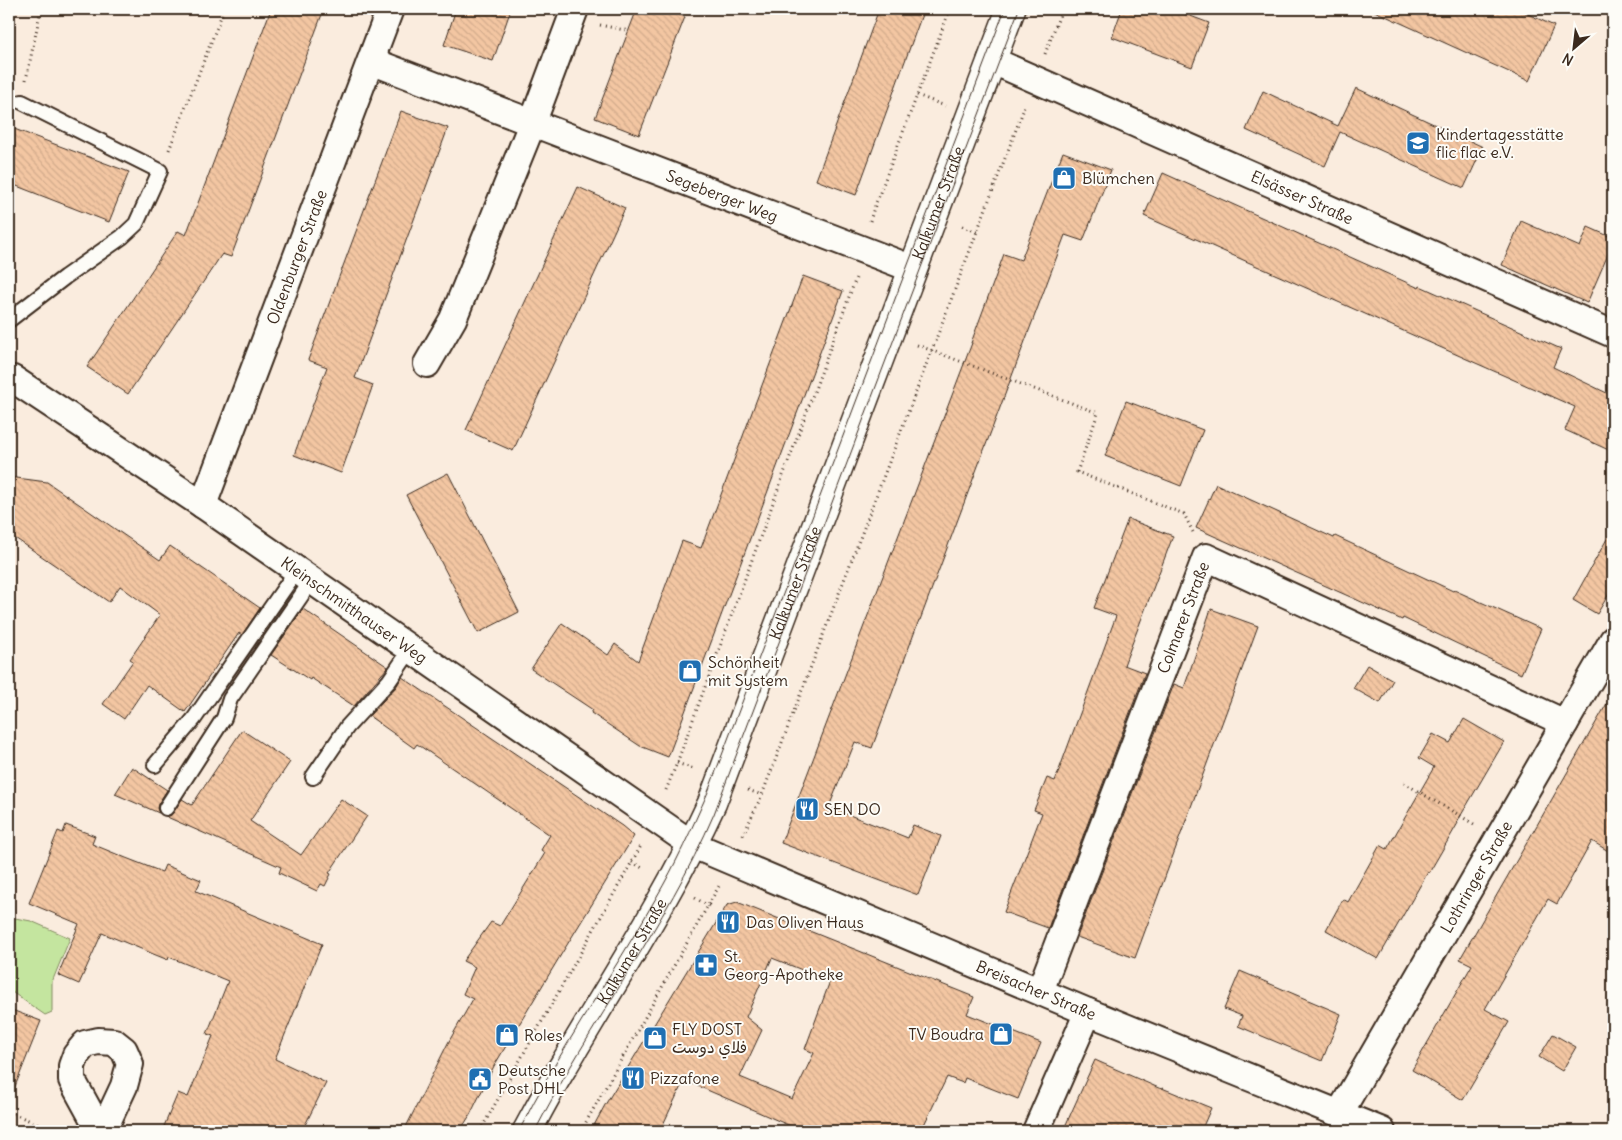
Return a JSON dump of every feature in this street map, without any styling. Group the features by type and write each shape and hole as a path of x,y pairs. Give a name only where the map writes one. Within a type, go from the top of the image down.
{"main road":[{"name":"Kalkumer Straße","path":"527,1131 562,1067 661,902 693,845 712,803 1011,9"}],"street":[{"name":"Oldenburger Straße","path":"203,505 390,9"},
{"path":"428,364 453,319 532,124 575,9"},
{"name":"Elsässer Straße","path":"991,60 1613,334"},
{"name":"Segeberger Weg","path":"371,61 913,269"},
{"name":"Kleinschmitthauser Weg","path":"10,378 203,505 693,845"},
{"name":"Colmarer Straße","path":"1040,991 1206,557 1565,723"},
{"name":"Lothringer Straße","path":"1339,1114 1613,640"},
{"name":"Breisacher Straße","path":"693,845 1088,1012 1382,1131"},
{"path":"1036,1131 1088,1012"}],"lane":[{"path":"9,320 65,277 122,237 136,224 160,171 22,102"},
{"path":"155,765 194,719 304,575"},
{"path":"166,808 224,718 230,699 304,575"},
{"path":"313,777 347,727 389,681 411,649"}],"path":[{"path":"22,102 41,9"},
{"path":"160,171 224,9"},
{"path":"480,1131 632,862 654,818 681,754 854,288 873,211 950,9"},
{"path":"581,1131 716,894 762,795 1062,9"},
{"path":"917,95 925,98"},
{"path":"969,229 977,232"},
{"path":"888,334 1098,413 1077,472 1184,514 1206,557"},
{"path":"1404,783 1499,838"},
{"path":"9,1112 55,1131"}],"green space":[{"path":"15,918 31,921 70,938 52,982 52,1012 45,1015 9,990 9,922"}],"building":[{"path":"271,9 324,9 231,257 222,254 128,394 87,367 178,231 186,235"},
{"path":"456,9 511,9 493,61 444,45"},
{"path":"637,9 664,9 685,17 639,135 595,118"},
{"path":"879,9 924,9 856,195 816,180"},
{"path":"1122,9 1172,9 1209,23 1192,67 1112,37"},
{"path":"1370,9 1517,9 1554,26 1529,81"},
{"path":"1356,88 1483,147 1464,188 1340,132 1325,166 1246,130 1263,91 1338,126"},
{"path":"401,111 448,128 355,378 373,385 341,473 294,455 327,367 308,360"},
{"path":"9,127 129,172 109,222 9,183"},
{"path":"1063,152 1111,170 1083,241 1065,235 872,748 855,742 829,807 908,838 913,825 941,836 918,895 781,843 972,343 1004,254 1021,260"},
{"path":"1163,173 1419,288 1420,286 1561,349 1553,367 1613,396 1613,452 1565,430 1575,407 1144,216"},
{"path":"578,187 625,208 513,451 466,430"},
{"path":"1521,221 1580,247 1588,227 1613,238 1613,243 1587,303 1502,265"},
{"path":"803,276 843,291 668,757 640,746 591,713 593,710 531,669 562,623 608,655 615,644 638,661 682,541 701,548"},
{"path":"1126,401 1203,430 1181,486 1105,456"},
{"path":"448,473 519,612 478,633 406,495"},
{"path":"9,477 47,482 160,560 170,546 260,608 242,635 239,633 185,712 147,685 124,719 103,704 133,661 130,659 160,615 120,586 109,602 9,534"},
{"path":"1216,484 1541,629 1521,674 1403,618 1402,620 1196,528"},
{"path":"1128,519 1173,536 1124,665 1145,673 1048,928 1004,912 1042,813 1034,810 1047,778 1055,781 1116,616 1094,608"},
{"path":"1613,528 1613,587 1597,614 1573,600"},
{"path":"303,609 388,667 354,706 271,655"},
{"path":"1211,609 1258,626 1135,958 1077,937 1174,684 1184,688"},
{"path":"1367,665 1393,680 1380,703 1353,688"},
{"path":"402,677 634,836 494,1066 460,1131 404,1131 448,1043 473,999 463,994 475,967 463,961 491,922 500,926 545,853 541,850 550,835 417,744 414,748 369,716 396,687"},
{"path":"1613,693 1613,854 1592,841 1557,904 1548,899 1485,1009 1509,1022 1463,1100 1412,1070 1472,965 1460,959"},
{"path":"1464,719 1504,742 1378,959 1326,930 1343,899 1348,902 1380,845 1387,849 1434,767 1419,758 1433,734 1450,743"},
{"path":"242,730 290,762 250,821 301,855 341,799 367,816 329,873 331,874 325,886 321,884 317,891 279,873 281,867 167,817 173,813 182,799 192,805"},
{"path":"132,767 167,790 158,804 159,813 115,794"},
{"path":"66,825 95,836 92,844 126,858 162,872 165,865 201,880 196,891 322,944 275,1059 326,1083 302,1131 162,1131 178,1093 188,1097 213,1036 207,1034 228,981 169,957 168,960 102,933 79,984 58,975 79,924 29,903 58,831 63,833"},
{"path":"737,902 974,997 967,1014 1041,1043 1018,1099 965,1078 963,1083 947,1077 921,1131 802,1131 684,1080 660,1131 591,1131 727,905","holes":["772,958 830,981 805,1049 814,1053 792,1099 740,1077 762,1030 746,1017"]},
{"path":"1240,971 1341,1014 1322,1061 1238,1026 1242,1016 1224,1009"},
{"path":"9,1009 41,1021 10,1099 9,1099"},
{"path":"1553,1034 1576,1047 1562,1071 1539,1057"},
{"path":"1095,1060 1161,1089 1211,1108 1201,1131 1063,1131"}],"tram line":[{"path":"519,1131 551,1071 663,885 684,846 708,792 1005,9"},
{"path":"535,1131 579,1052 674,896 714,814 1019,9"}],"place":[{"name":"Kindertagesstätte flic flac e.V.","path":"1418,143"},
{"name":"Blümchen","path":"1064,178"},
{"name":"Schönheit mit System","path":"690,671"},
{"name":"SEN DO","path":"807,809"},
{"name":"Das Oliven Haus","path":"728,922"},
{"name":"St. Georg-Apotheke","path":"706,965"},
{"name":"TV Boudra","path":"1001,1034"},
{"name":"Roles","path":"507,1035"},
{"name":"FLY DOST فلاي دوست","path":"655,1038"},
{"name":"Pizzafone","path":"633,1078"},
{"name":"Deutsche Post DHL","path":"480,1079"}]}
